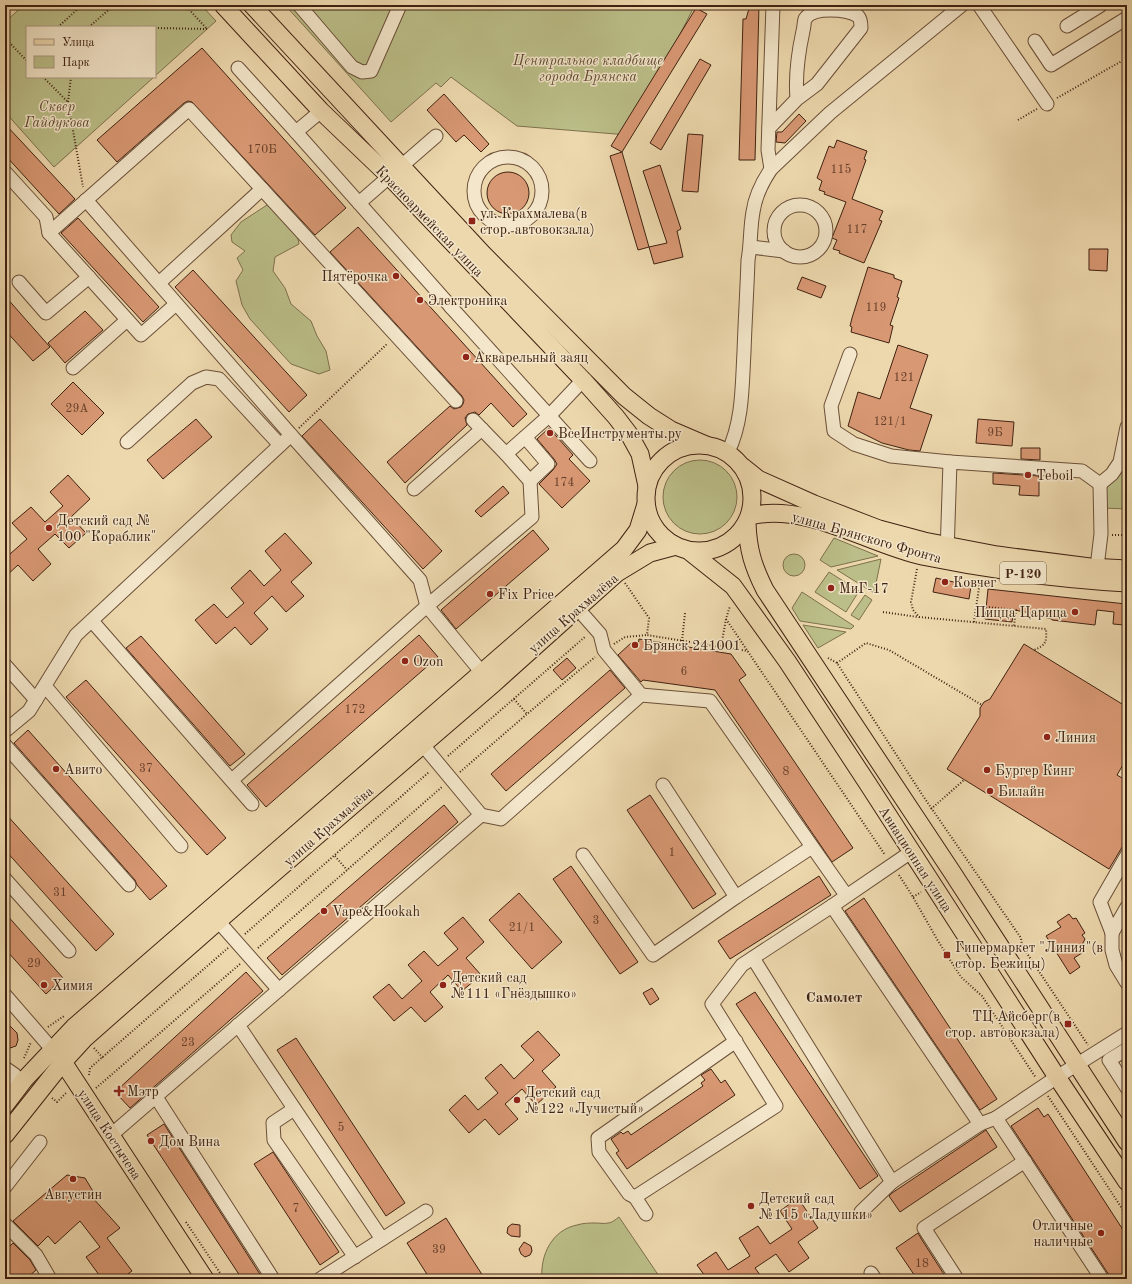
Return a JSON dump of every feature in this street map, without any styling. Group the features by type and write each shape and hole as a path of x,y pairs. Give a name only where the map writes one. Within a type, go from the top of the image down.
{"main road":[{"name":"Красноармейская улица","path":"223,5 321,112 395,171 483,254 624,396 649,416 671,430 706,445"},
{"name":"Красноармейская улица","path":"252,5 395,171 616,417 629,434 640,454 647,486"},
{"path":"690,445 706,445 728,452 743,467 749,478 753,491 753,504 748,520 737,536 723,546 706,551 683,548 662,536 651,521 646,504 647,486 653,471 662,459 675,450 690,445"},
{"name":"улица Брянского Фронта","path":"743,467 758,479 814,504 879,529 924,541 947,553 1002,570 1058,578 1127,583"},
{"name":"улица Крахмалёва","path":"5,1105 24,1080 85,1038 422,744 487,679 624,549 638,530 646,504"},
{"name":"улица Брянского Фронта","path":"748,520 762,513 779,512 811,519 919,561 947,553 997,555 1097,567 1127,569"},
{"name":"Авиационная улица","path":"748,520 748,543 754,569 765,590 952,872 1127,1142"},
{"name":"Авиационная улица","path":"683,548 733,586 787,661 1057,1077 1127,1182"},
{"name":"улица Крахмалёва","path":"5,1135 58,1056 74,1027 487,679 578,609 617,573 650,553 683,548"},
{"name":"улица Костычева","path":"58,1056 201,1278"}],"street":[{"path":"299,5 352,67 362,72 371,70 400,5"},
{"path":"771,169 768,150 773,5"},
{"path":"728,452 735,433 742,398 748,260 751,247 752,212 765,178 771,169 830,113 962,5"},
{"path":"979,5 1047,104"},
{"path":"1067,26 1101,5"},
{"path":"769,128 797,99 817,84 861,28 861,21 858,16 840,10 822,11 810,15 805,19 799,51 796,83 797,99"},
{"path":"1035,41 1051,64 1127,18"},
{"path":"238,68 590,461"},
{"path":"49,233 189,110 456,400"},
{"path":"296,132 321,112"},
{"path":"359,203 436,136"},
{"path":"511,157 522,160 532,166 539,176 542,187 542,199 537,209 529,218 519,224 508,226 497,224 488,219 480,211 475,201 474,190 476,179 481,170 490,162 500,158 511,157"},
{"path":"5,172 46,217 49,233 141,336 176,304"},
{"path":"159,283 262,189"},
{"path":"86,200 420,580 428,606 487,679"},
{"path":"751,247 784,251"},
{"path":"18,282 46,313 88,277"},
{"path":"73,368 127,320"},
{"path":"850,354 831,406 834,431 854,444 891,456 950,462 1082,471 1100,484"},
{"path":"127,442 192,383 206,378 219,379 280,445"},
{"path":"506,454 550,415 583,380"},
{"path":"232,780 428,606 532,517 530,481 478,424 414,489"},
{"path":"1100,484 1112,474 1120,462 1127,427"},
{"path":"5,731 29,711 76,635 291,435"},
{"path":"525,437 548,464 530,481"},
{"path":"947,553 950,462"},
{"path":"1097,567 1101,534 1100,484"},
{"path":"578,609 600,634 604,650 641,695 710,701 846,895"},
{"path":"92,621 252,804"},
{"path":"5,665 36,700"},
{"path":"45,686 181,846"},
{"path":"422,744 481,815 501,819 641,695"},
{"path":"5,745 129,885"},
{"path":"663,785 736,897"},
{"path":"110,1136 481,815"},
{"path":"583,855 653,955 736,897 812,847"},
{"path":"635,1197 776,1106 712,1004 742,965 911,852"},
{"path":"1127,855 1100,902 1112,933 1112,950 1116,965 1127,983"},
{"path":"5,879 69,951"},
{"path":"832,906 980,1124"},
{"path":"1112,933 1127,907"},
{"path":"218,921 279,990"},
{"path":"753,958 892,1182"},
{"name":"улица Костычева","path":"5,995 58,1056"},
{"path":"238,1025 382,1239"},
{"path":"861,1212 892,1182 980,1124 996,1118 1127,1033"},
{"path":"646,1214 635,1197 629,1194 600,1152 598,1138 736,1042"},
{"path":"1127,1048 1110,1060 1127,1088"},
{"path":"5,1068 15,1075 5,1088"},
{"path":"156,1096 273,1279"},
{"path":"294,1109 273,1123 274,1140 356,1257"},
{"path":"996,1118 1102,1279"},
{"path":"5,1187 40,1142"},
{"path":"957,1279 924,1228 1025,1161"},
{"path":"320,1279 426,1211"},
{"path":"5,1224 36,1255 50,1279"}],"path":[{"path":"59,26 82,5"},
{"path":"91,26 114,5"},
{"path":"156,28 207,29 185,5"},
{"path":"5,38 24,58"},
{"path":"1018,120 1127,58"},
{"path":"44,78 68,102"},
{"path":"71,78 68,102 86,200"},
{"path":"291,435 397,335"},
{"path":"919,561 911,602 913,610 919,617"},
{"path":"617,573 649,618 646,635"},
{"path":"974,622 980,580"},
{"path":"721,647 730,606"},
{"path":"977,606 1016,610 1014,626"},
{"path":"883,612 919,617 1046,629 1047,639 1043,646 1034,650"},
{"path":"682,641 685,613"},
{"path":"726,619 913,896 938,941 961,977 982,996 1127,1216"},
{"path":"92,1082 95,1089 527,714 604,650 625,637 646,635 749,652"},
{"path":"88,1076 90,1068 586,636"},
{"path":"837,663 866,643 889,650 982,705"},
{"path":"824,656 837,663 931,809 1021,938 1022,946 1094,1054"},
{"path":"514,699 527,714"},
{"path":"931,809 964,780"},
{"path":"334,856 347,870"},
{"path":"184,1219 224,1279"}],"green space":[{"name":"Сквер Гайдукова","path":"24,5 201,5 216,21 156,75 156,26 26,26 26,78 153,78 54,167 5,112 5,22"},
{"name":"Центральное кладбище города Брянска","path":"285,5 695,5 628,135 517,126 451,77 441,87 436,83 391,122"},
{"path":"267,205 276,210 297,234 299,244 275,257 273,271 285,288 291,304 311,321 317,336 326,351 330,370 319,374 291,364 250,319 242,305 236,281 243,270 237,258 245,251 232,242 231,235 241,222"},
{"path":"1127,422 1127,509 1103,508 1104,490 1113,481"},
{"path":"700,460 721,466 731,476 737,497 731,518 721,528 700,534 679,528 669,518 663,497 669,476 679,466"},
{"path":"834,538 878,556 831,567 820,560"},
{"path":"794,554 802,557 805,565 802,573 794,576 786,573 783,565 786,557"},
{"path":"881,559 874,593 837,570"},
{"path":"829,572 859,591 846,612 815,592"},
{"path":"802,592 854,626 851,629 800,621 792,608"},
{"path":"865,595 872,600 859,620 851,615"},
{"path":"803,625 846,632 818,648"},
{"path":"619,1217 661,1279 542,1279 543,1261 549,1245 561,1232 568,1228 582,1224 609,1223"}],"building":[{"path":"750,5 759,5 755,160 739,160 743,19 746,19"},
{"path":"696,8 707,14 622,152 611,146"},
{"path":"202,48 346,208 315,235 192,102 188,101 184,103 117,162 97,140"},
{"path":"700,59 711,65 661,150 650,143"},
{"path":"444,94 489,144 481,152 464,135 456,142 427,110"},
{"path":"799,114 806,121 785,143 776,142 777,132 782,132"},
{"path":"5,124 75,199 59,214 5,155"},
{"path":"688,134 703,135 698,192 682,191"},
{"path":"837,140 867,151 864,159 866,160 852,199 883,211 879,220 882,221 864,263 833,249 837,240 832,238 846,202 824,194 825,192 819,190 822,181 817,178 829,146 834,148"},
{"path":"622,152 649,247 638,250 610,156"},
{"path":"660,165 681,229 677,231 683,257 654,264 649,247 667,243 643,171"},
{"path":"508,172 523,178 529,193 523,208 508,214 493,208 487,193 493,178"},
{"path":"78,218 159,307 143,322 61,233"},
{"path":"358,227 527,414 513,427 491,403 479,415 475,412 468,414 465,418 467,425 405,483 387,462 450,406 454,409 461,407 464,400 462,396 330,252"},
{"path":"1089,249 1108,249 1107,271 1089,270"},
{"path":"868,267 894,275 894,278 902,281 897,297 899,298 890,325 893,326 889,343 851,332 852,327 850,326 852,318"},
{"path":"193,270 307,395 289,412 175,287"},
{"path":"802,277 826,286 821,298 797,289"},
{"path":"5,296 50,347 33,361 5,330"},
{"path":"85,311 103,330 65,363 48,343"},
{"path":"898,345 928,355 910,408 932,415 920,451 909,450 882,443 848,426 858,392 880,399"},
{"path":"73,382 104,413 82,435 51,404"},
{"path":"196,419 212,437 163,479 147,460"},
{"path":"320,419 442,551 423,569 302,436"},
{"path":"978,419 1014,422 1012,446 976,443"},
{"path":"549,428 573,455 569,459 590,481 562,508 539,484 557,464 537,439"},
{"path":"1021,448 1040,448 1040,460 1021,459"},
{"path":"993,473 1039,476 1039,496 1019,495 1020,486 993,484"},
{"name":"Детский сад № 100 \"Кораблик\"","path":"68,475 90,499 71,517 86,533 69,548 55,534 38,549 51,564 33,581 18,565 5,577 5,548 10,554 27,539 12,523 31,507 45,522 63,506 50,492"},
{"path":"503,486 509,493 481,517 475,511"},
{"path":"533,530 549,549 456,629 441,610"},
{"path":"285,533 312,563 291,582 304,596 286,612 272,596 254,613 268,629 251,645 235,627 216,644 195,620 214,604 227,618 244,603 231,588 250,570 264,586 281,570 265,551"},
{"path":"936,578 971,586 969,599 933,592"},
{"path":"988,589 1126,604 1127,613 1125,613 1124,625 1113,624 1114,612 1097,610 1095,625 1052,620 1037,616 1036,614 1014,610 1012,622 985,619"},
{"path":"419,635 438,657 266,807 247,785"},
{"path":"141,636 245,754 230,766 126,648"},
{"path":"639,639 731,654 746,675 739,680 853,848 832,862 715,690 643,680 641,682 618,655 631,643 638,645"},
{"name":"Линия","path":"1024,644 1127,707 1127,758 1117,775 1127,781 1127,839 1109,869 947,769 980,716 980,708 984,702 990,699"},
{"path":"567,658 576,668 562,680 553,670"},
{"path":"610,670 625,688 506,791 491,774"},
{"path":"86,680 226,838 207,855 66,697"},
{"path":"28,730 167,886 150,900 137,885 135,880 14,743"},
{"path":"650,795 716,894 693,909 627,810"},
{"path":"444,805 458,822 282,975 267,958"},
{"path":"5,813 114,934 96,951 5,850"},
{"path":"571,866 638,962 620,974 553,879"},
{"path":"819,876 831,895 730,959 718,941"},
{"path":"519,893 562,942 532,969 489,920"},
{"path":"864,898 997,1099 980,1110 845,911"},
{"path":"5,913 63,978 46,994 5,949"},
{"path":"1069,914 1073,919 1076,918 1085,933 1082,935 1085,939 1080,949 1082,953 1074,958 1080,967 1070,974 1046,936 1061,927 1057,922"},
{"path":"463,917 484,942 466,958 481,975 462,991 448,975 430,992 443,1007 425,1022 411,1007 394,1021 373,997 389,984 402,999 422,981 408,965 424,951 438,966 458,949 444,933"},
{"path":"246,972 263,991 130,1108 115,1092"},
{"path":"652,988 659,999 650,1005 643,993"},
{"path":"755,992 878,1176 860,1189 736,1004"},
{"path":"5,1021 17,1033 18,1040 16,1046 10,1048 5,1046"},
{"path":"538,1031 560,1055 542,1071 556,1087 536,1105 522,1089 505,1104 518,1119 499,1135 485,1119 469,1133 449,1110 465,1095 478,1110 498,1093 485,1078 501,1064 514,1079 534,1060 521,1046"},
{"path":"296,1038 405,1203 386,1216 277,1050"},
{"path":"711,1069 721,1083 725,1080 735,1095 627,1169 616,1153 619,1151 611,1139 621,1132 623,1134 628,1131 631,1135 703,1086 701,1083 705,1080 701,1075"},
{"path":"1038,1108 1044,1117 1048,1114 1127,1236 1127,1279 1110,1279 1109,1275 1011,1126"},
{"path":"164,1124 263,1279 242,1279 147,1135"},
{"path":"986,1130 997,1147 900,1212 889,1196 892,1193"},
{"path":"273,1152 339,1252 320,1265 254,1164"},
{"path":"67,1175 85,1178 94,1193 91,1196 120,1228 107,1238 132,1271 121,1279 102,1279 86,1257 100,1247 80,1221 55,1244 48,1236 38,1246 13,1221"},
{"path":"798,1198 818,1228 798,1242 809,1258 789,1272 776,1254 755,1268 763,1279 707,1279 697,1265 716,1252 728,1270 750,1256 739,1238 758,1226 770,1244 792,1229 780,1211"},
{"path":"446,1218 485,1279 430,1279 407,1243"},
{"path":"512,1224 520,1225 520,1237 511,1236 507,1233 508,1227"},
{"path":"918,1233 947,1279 917,1279 896,1248"},
{"path":"524,1242 531,1246 532,1251 530,1255 525,1257 521,1254 519,1249"},
{"path":"13,1243 30,1260 36,1270 26,1279 10,1279 5,1274 5,1251"}],"place":[{"name":"ул. Крахмалева(в стор. автовокзала)","path":"472,221"},
{"name":"Пятёрочка","path":"396,276"},
{"name":"Электроника","path":"420,300"},
{"name":"Акварельный заяц","path":"466,357"},
{"name":"ВсеИнструменты.ру","path":"550,433"},
{"name":"Teboil","path":"1028,475"},
{"name":"Детский сад № 100 \"Кораблик\"","path":"49,528"},
{"name":"Ковчег","path":"945,582"},
{"name":"МиГ-17","path":"831,588"},
{"name":"Fix Price","path":"490,594"},
{"name":"Пицца Царица","path":"1075,612"},
{"name":"Брянск 241001","path":"635,645"},
{"name":"Ozon","path":"405,661"},
{"name":"Линия","path":"1047,737"},
{"name":"Авито","path":"56,769"},
{"name":"Бургер Кинг","path":"987,770"},
{"name":"Билайн","path":"990,791"},
{"name":"Vape&Hookah","path":"324,911"},
{"name":"Гипермаркет \"Линия\"(в стор. Бежицы)","path":"947,955"},
{"name":"Химия","path":"44,985"},
{"name":"Детский сад №111 «Гнёздышко»","path":"443,985"},
{"name":"ТЦ Айсберг(в стор. автовокзала)","path":"1068,1024"},
{"name":"Мэтр","path":"119,1091"},
{"name":"Детский сад №122 «Лучистый»","path":"517,1100"},
{"name":"Дом Вина","path":"151,1141"},
{"name":"Августин","path":"73,1179"},
{"name":"Детский сад №115 «Ладушки»","path":"751,1206"},
{"name":"Отличные наличные","path":"1101,1233"}],"district":[{"name":"Самолет","path":"834,997"}]}
